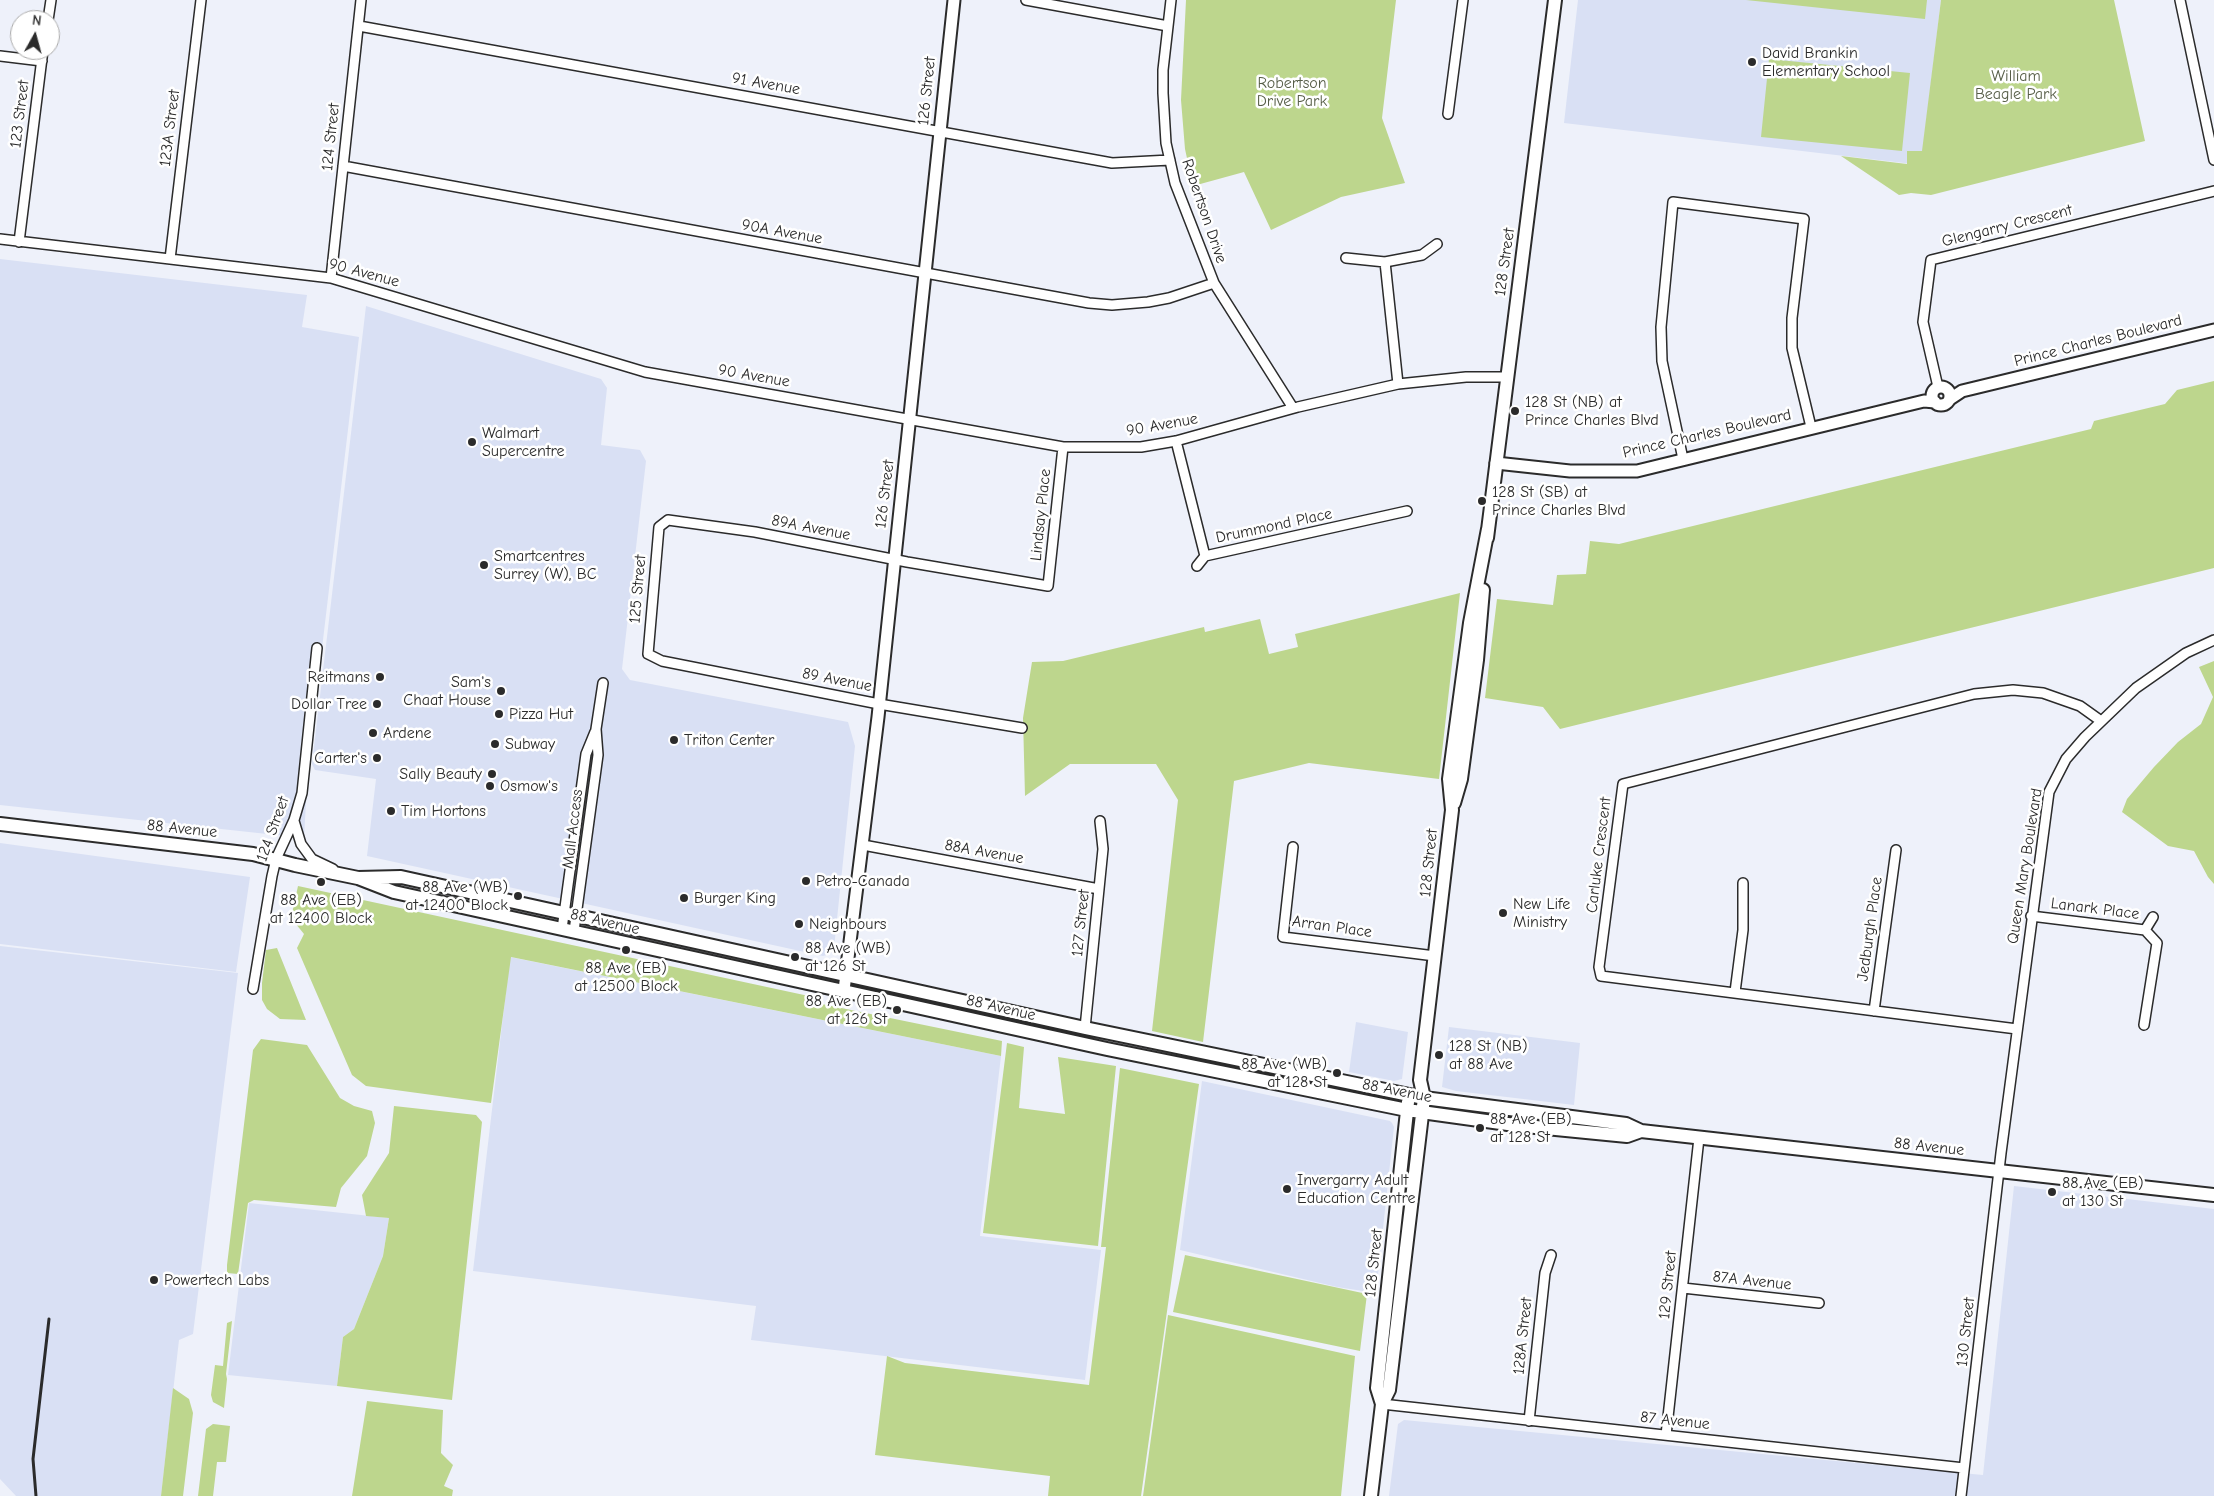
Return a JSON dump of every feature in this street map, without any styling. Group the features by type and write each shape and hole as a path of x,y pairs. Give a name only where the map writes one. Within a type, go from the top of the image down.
{"main road":[{"name":"128 Street","path":"1371,1496 1382,1404 1389,1390 1424,1098 1420,1080 1452,810 1462,779 1481,625 1488,529 1506,377 1555,0"},
{"name":"88 Avenue","path":"0,824 253,854 358,878 394,892 1117,1051 1422,1113 1515,1125 1627,1136 1641,1131"},
{"name":"88 Avenue","path":"358,878 401,878 1085,1028 1424,1098 1626,1124 1641,1131 2214,1195"},
{"path":"1409,1095 1420,1080"},
{"name":"128 Street","path":"1382,1404 1377,1388 1409,1095"}],"street":[{"name":"123A Street","path":"170,259 201,0"},
{"name":"124 Street","path":"331,278 361,0"},
{"name":"126 Street","path":"844,990 879,704 954,0"},
{"path":"1026,0 1168,26"},
{"name":"Robertson Drive","path":"1171,0 1163,93 1170,160 1175,183 1214,282 1293,408"},
{"path":"1448,114 1463,0"},
{"path":"2180,0 2214,160"},
{"name":"91 Avenue","path":"358,26 1112,163 1170,160"},
{"path":"0,56 42,62"},
{"name":"123 Street","path":"19,242 42,62"},
{"name":"90A Avenue","path":"343,166 1089,304 1112,305 1169,298 1214,282"},
{"name":"Glengarry Crescent","path":"1938,395 1923,322 1931,260 2214,191"},
{"path":"1683,459 1662,361 1660,326 1673,202 1804,219 1792,318 1792,348 1811,427"},
{"name":"90 Avenue","path":"0,239 331,278 646,372 1063,447 1141,447 1176,441 1293,408 1398,384 1466,377 1506,377"},
{"path":"1346,258 1384,262 1422,255 1437,244"},
{"path":"1384,262 1398,384"},
{"name":"Prince Charles Boulevard","path":"1496,463 1587,472 1637,470 1938,395 1962,392 2214,330"},
{"name":"Drummond Place","path":"1176,441 1205,556 1407,511"},
{"name":"Lindsay Place","path":"1048,586 1063,447"},
{"name":"89A Avenue","path":"659,527 668,520 755,532 894,560 1048,586"},
{"name":"125 Street","path":"648,654 659,527"},
{"path":"1197,566 1205,556"},
{"name":"Queen Mary Boulevard","path":"2001,1171 2031,916 2049,792 2066,759 2101,720 2136,688 2162,668 2186,653 2214,640"},
{"name":"124 Street","path":"253,989 264,912 276,859 294,820 302,793 317,648"},
{"name":"89 Avenue","path":"648,654 662,661 879,704 1022,728"},
{"name":"Mall Access","path":"568,930 598,756 596,729 603,683"},
{"name":"Carluke Crescent","path":"2017,1029 1601,976 1599,967 1623,784 1974,694 2013,690 2043,693 2080,706 2101,720"},
{"name":"Mall Access","path":"568,930 586,754 596,729"},
{"path":"294,820 301,844 312,859 345,875"},
{"name":"127 Street","path":"1085,1028 1103,849 1100,822"},
{"name":"88A Avenue","path":"863,845 1099,889"},
{"name":"Arran Place","path":"1293,848 1283,937 1435,956"},
{"name":"Jedburgh Place","path":"1874,1011 1896,850"},
{"path":"1735,992 1744,930 1743,883"},
{"name":"Lanark Place","path":"2031,916 2145,930 2157,943 2144,1025"},
{"path":"2145,930 2153,917"},
{"name":"129 Street","path":"1666,1435 1699,1138"},
{"name":"130 Street","path":"1962,1496 2001,1171"},
{"name":"128A Street","path":"1529,1421 1545,1274 1551,1255"},
{"name":"87A Avenue","path":"1682,1288 1819,1303"},
{"name":"87 Avenue","path":"1382,1404 1964,1468"}],"shaded area":[{"name":"David Brankin Elementary School","path":"1578,0 1941,0 1921,165 1564,123"},
{"path":"0,259 307,295 302,327 359,337 308,766 304,838 0,805"},
{"name":"Smartcentres Surrey (W), BC","path":"366,306 601,379 607,388 601,445 640,450 646,461 622,669 630,680 848,722 855,746 834,948 830,954 823,956 367,856 376,779 315,770 312,764"},
{"path":"0,843 250,877 236,972 0,944"},
{"name":"Powertech Labs","path":"0,946 238,973 193,1334 179,1340 161,1496 16,1496 0,1479"},
{"path":"510,957 1001,1056 980,1236 1101,1250 1085,1380 751,1340 756,1306 473,1271"},
{"path":"1356,1022 1408,1032 1402,1079 1394,1081 1349,1072"},
{"path":"1449,1027 1580,1043 1574,1105 1456,1091 1442,1087"},
{"name":"Invergarry Adult Education Centre","path":"1202,1081 1390,1121 1392,1123 1394,1127 1376,1293 1337,1287 1180,1250"},
{"path":"2014,1186 2214,1209 2214,1496 1389,1496 1398,1424 1404,1420 1983,1475"},
{"path":"249,1203 389,1218 383,1256 354,1329 343,1337 337,1386 228,1375"}],"green space":[{"name":"Robertson Drive Park","path":"1186,0 1396,0 1382,118 1405,183 1341,197 1271,230 1244,172 1193,186 1185,149 1181,100"},
{"path":"1746,0 1927,0 1925,19"},
{"name":"William Beagle Park","path":"1941,0 2114,0 2145,141 1931,195 1911,193 1899,195 1841,156 1907,164 1907,151 1922,151"},
{"path":"1769,59 1910,73 1902,151 1761,137"},
{"path":"2214,381 2214,568 1560,729 1543,707 1485,698 1497,599 1553,605 1557,575 1586,574 1590,541 1619,544 2091,429 2094,421 2165,404 2177,390"},
{"path":"1460,593 1439,779 1309,763 1234,781 1203,1042 1152,1031 1178,800 1156,764 1070,764 1025,796 1023,718 1032,662 1063,661 1204,627 1205,632 1260,619 1269,654 1298,647 1295,634"},
{"path":"2214,661 2214,884 2208,877 2194,851 2168,846 2122,812 2127,799 2154,767 2178,742 2201,724 2213,697 2199,667"},
{"path":"298,886 818,998 817,1003 1002,1041 1001,1056 511,957 491,1103 366,1086 352,1075 297,948 304,934 291,918"},
{"path":"277,948 306,1020 280,1019 267,1009 262,1000 266,950"},
{"path":"261,1039 307,1045 340,1098 354,1106 372,1111 375,1123 367,1156 341,1188 336,1207 254,1200 248,1203 238,1274 227,1273 253,1050"},
{"path":"1007,1043 1024,1047 1019,1108 1065,1114 1058,1057 1116,1066 1098,1246 983,1233"},
{"path":"1120,1068 1199,1084 1141,1496 1048,1496 1050,1476 875,1455 887,1356 905,1363 1089,1385 1106,1247 1101,1247"},
{"path":"394,1106 476,1115 482,1122 452,1400 337,1386 343,1337 354,1329 383,1256 389,1218 366,1216 362,1195 389,1153"},
{"path":"1185,1255 1367,1294 1360,1351 1173,1312"},
{"path":"1168,1315 1355,1356 1341,1496 1143,1496"},
{"path":"232,1321 224,1408 213,1402 211,1395 215,1365 223,1366 227,1323"},
{"path":"173,1388 189,1399 193,1413 183,1496 161,1496"},
{"path":"367,1401 443,1410 441,1453 453,1465 444,1486 453,1490 452,1496 352,1496"},
{"path":"213,1424 230,1426 226,1462 217,1462 213,1496 198,1496 206,1429"}],"railway":[{"path":"36,1496 33,1459 49,1319"}],"place":[{"name":"David Brankin Elementary School","path":"1752,62"},
{"name":"128 St (NB) at Prince Charles Blvd","path":"1515,411"},
{"name":"Walmart Supercentre","path":"472,442"},
{"name":"128 St (SB) at Prince Charles Blvd","path":"1482,501"},
{"name":"Smartcentres Surrey (W), BC","path":"484,565"},
{"name":"Reitmans","path":"380,677"},
{"name":"Sam's Chaat House","path":"501,691"},
{"name":"Dollar Tree","path":"377,704"},
{"name":"Pizza Hut","path":"499,714"},
{"name":"Ardene","path":"373,733"},
{"name":"Triton Center","path":"674,740"},
{"name":"Subway","path":"495,744"},
{"name":"Carter's","path":"377,758"},
{"name":"Sally Beauty","path":"492,774"},
{"name":"Osmow's","path":"490,786"},
{"name":"Tim Hortons","path":"391,811"},
{"name":"Petro-Canada","path":"806,881"},
{"name":"88 Ave (EB) at 12400 Block","path":"321,882"},
{"name":"88 Ave (WB) at 12400 Block","path":"518,896"},
{"name":"Burger King","path":"684,898"},
{"name":"New Life Ministry","path":"1503,913"},
{"name":"Neighbours","path":"799,924"},
{"name":"88 Ave (EB) at 12500 Block","path":"626,950"},
{"name":"88 Ave (WB) at 126 St","path":"795,957"},
{"name":"88 Ave (EB) at 126 St","path":"897,1010"},
{"name":"128 St (NB) at 88 Ave","path":"1439,1055"},
{"name":"88 Ave (WB) at 128 St","path":"1337,1073"},
{"name":"88 Ave (EB) at 128 St","path":"1480,1128"},
{"name":"Invergarry Adult Education Centre","path":"1287,1189"},
{"name":"88 Ave (EB) at 130 St","path":"2052,1192"},
{"name":"Powertech Labs","path":"154,1280"}]}
